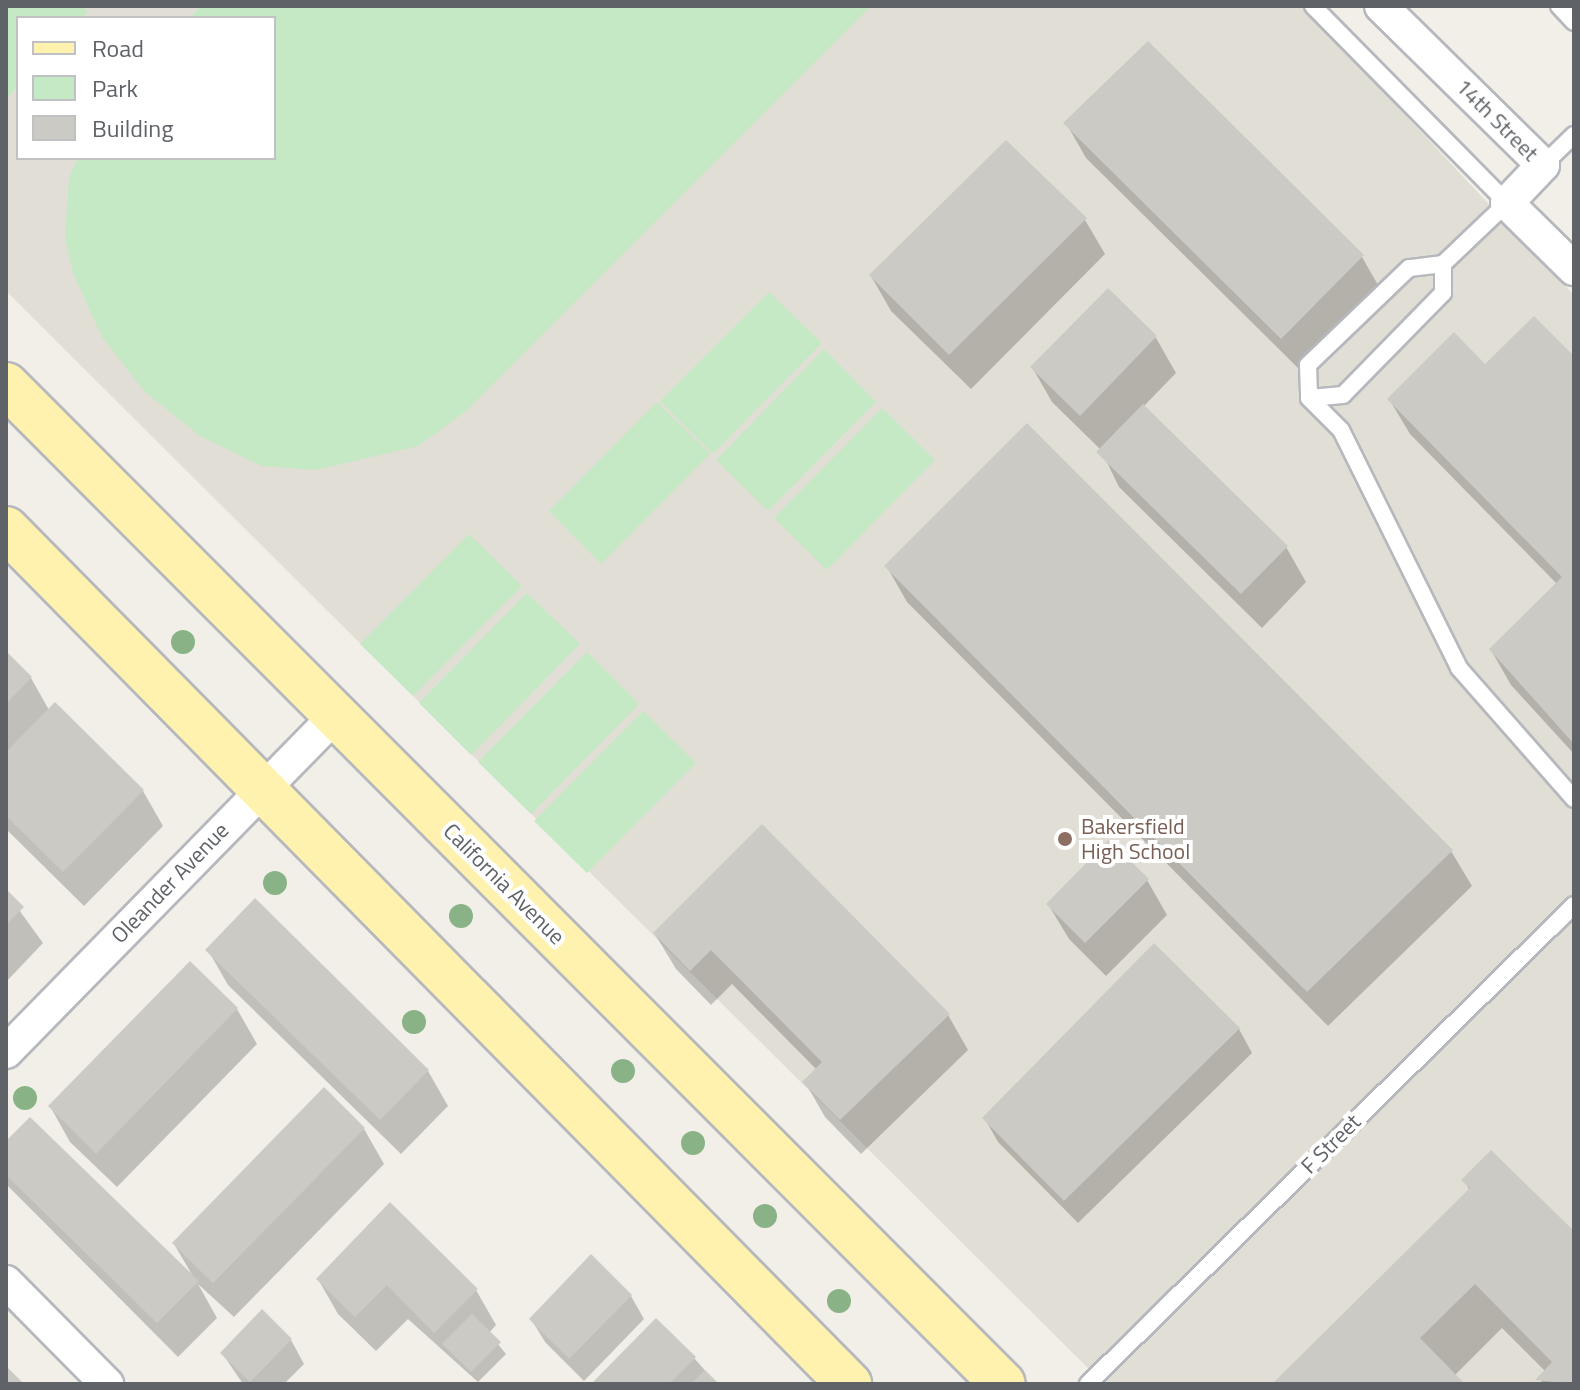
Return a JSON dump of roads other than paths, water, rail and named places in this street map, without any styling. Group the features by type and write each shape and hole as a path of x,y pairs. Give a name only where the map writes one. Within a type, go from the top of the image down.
{"main road":[{"name":"California Avenue","path":"6,385 1003,1384"},
{"path":"6,529 849,1384"}],"street":[{"name":"14th Street","path":"1381,6 1543,165 1507,203"},
{"path":"1507,203 1574,269"},
{"name":"Oleander Avenue","path":"6,1052 336,715"},
{"path":"6,1282 107,1384"}],"lane":[{"path":"1313,6 1507,203 1443,264 1409,268 1308,365 1309,398 1341,430 1459,668 1574,799"},
{"path":"1559,6 1574,22"},
{"path":"1543,165 1574,135"},
{"path":"1309,398 1343,395 1443,293 1443,264"},
{"name":"F Street","path":"1088,1384 1574,905"}],"place":[{"name":"Bakersfield High School","path":"1065,839"}]}
